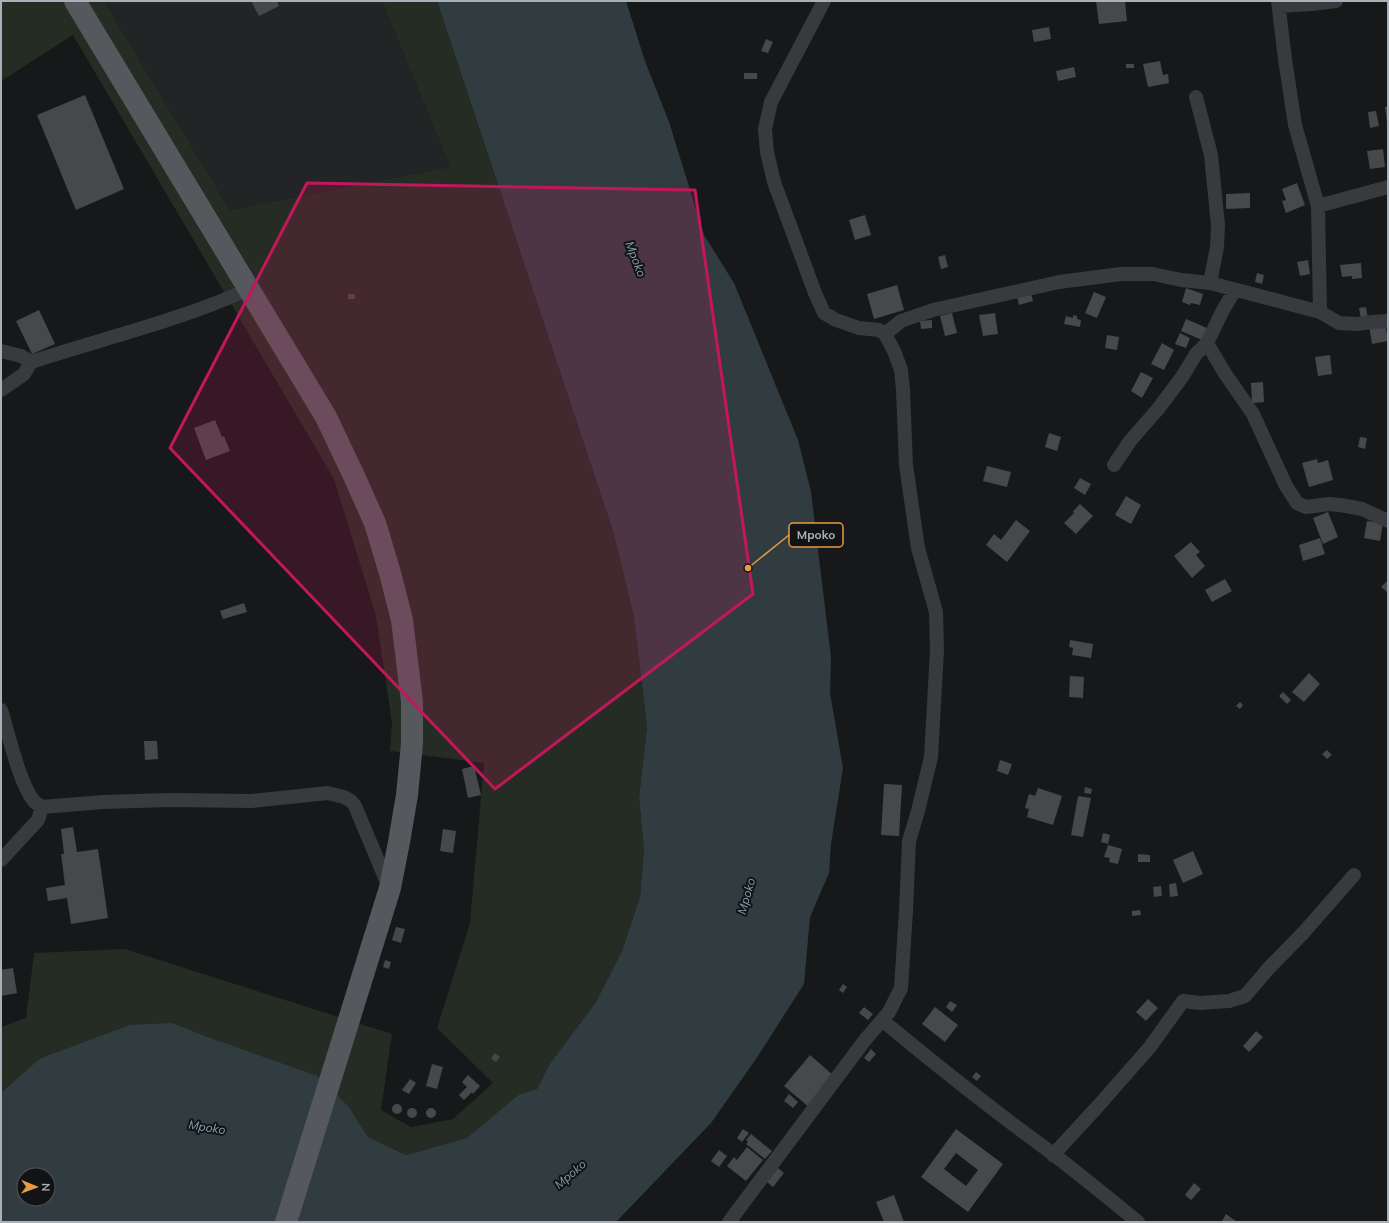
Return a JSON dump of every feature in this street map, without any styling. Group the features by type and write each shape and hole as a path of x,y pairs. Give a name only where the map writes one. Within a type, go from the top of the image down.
{"main road":[{"path":"75,1 326,417 375,523 402,620 412,702 412,744 407,795 399,842 390,888 286,1222"}],"street":[{"path":"729,1222 865,1040 889,1012 901,988 909,840 918,811 931,757 937,650 936,612 918,548 906,465 901,370 894,351 885,334 879,330 858,328 836,320 824,313 815,293 774,182 767,152 765,129 771,102 824,1"},
{"path":"1320,312 1318,206 1295,125 1285,59 1279,3 1312,4 1336,1"},
{"path":"1196,97 1211,155 1218,225 1217,247 1210,283"},
{"path":"1318,206 1388,187"},
{"path":"885,334 901,321 933,310 1059,282 1121,274 1153,274 1181,280 1210,283 1320,312 1339,323 1357,324 1388,321"},
{"path":"1,390 24,374 31,362 118,336 226,299 249,289"},
{"path":"1114,465 1130,441 1158,409 1182,377 1196,354 1207,343 1223,310 1235,290"},
{"path":"1207,343 1224,372 1253,414 1286,486 1297,502 1306,507 1329,504 1355,508 1367,511 1388,521"},
{"path":"1,351 20,356 31,362"},
{"path":"1,710 27,790 34,801 42,808 103,802 170,800 252,801 328,793 344,797 356,806 390,888"},
{"path":"1,860 38,820 42,808"},
{"path":"1053,1155 1150,1046 1183,1001 1200,1003 1229,1001 1245,996 1354,875"},
{"path":"882,1020 937,1066 1138,1222"}],"highlighted area":[{"path":"307,183 695,190 753,594 495,789 170,448"}],"shaded area":[{"path":"1,1 104,1 230,210 450,167 382,1 437,1 613,531 634,617 647,727 639,798 644,849 640,897 622,951 596,1002 549,1065 537,1089 518,1095 467,1138 406,1155 368,1137 349,1107 216,1040 172,1023 39,1059 1,1093 1,1027 26,1018 34,953 125,949 392,1034 381,1110 411,1127 453,1119 493,1083 437,1028 470,923 484,763 390,751 392,723 376,616 334,479 73,35 1,81"},
{"path":"104,1 382,1 450,167 230,210"}],"water":[{"path":"437,1 626,1 645,61 669,122 704,235 734,283 798,440 811,492 831,657 830,693 843,768 831,844 829,873 810,917 804,984 756,1059 711,1123 616,1222 1,1222 1,1093 39,1059 130,1025 172,1023 317,1076 349,1107 368,1137 406,1155 467,1138 518,1095 537,1089 549,1065 596,1002 622,951 640,897 644,849 639,798 647,727 634,617 613,531"}],"building":[{"path":"251,1 277,1 279,6 259,16"},
{"path":"1096,1 1125,1 1127,21 1099,24"},
{"path":"1049,27 1051,39 1034,42 1032,30"},
{"path":"766,39 773,42 768,53 761,51"},
{"path":"1160,61 1163,75 1168,74 1169,83 1148,87 1143,64"},
{"path":"1126,64 1134,64 1134,68 1126,68"},
{"path":"1074,67 1076,77 1058,81 1056,71"},
{"path":"744,73 757,73 757,79 744,79"},
{"path":"85,95 124,189 76,210 37,115"},
{"path":"1385,107 1388,107 1388,122 1387,122"},
{"path":"1376,111 1379,126 1370,128 1368,112"},
{"path":"1383,149 1385,167 1370,169 1367,151"},
{"path":"1297,183 1305,205 1286,213 1282,201 1286,200 1282,189"},
{"path":"1250,193 1250,208 1226,209 1226,194"},
{"path":"865,215 871,235 855,240 849,220"},
{"path":"945,255 948,267 941,269 938,257"},
{"path":"1308,260 1310,274 1300,276 1297,262"},
{"path":"1361,263 1362,278 1352,279 1352,276 1342,277 1340,265"},
{"path":"1257,273 1264,275 1262,284 1255,282"},
{"path":"897,285 904,310 874,319 867,294"},
{"path":"1186,288 1203,294 1200,305 1191,303 1190,305 1182,302"},
{"path":"1094,292 1106,297 1097,318 1085,313"},
{"path":"1031,293 1033,301 1019,305 1017,296"},
{"path":"348,294 355,294 355,299 348,299"},
{"path":"1366,307 1368,320 1361,319 1359,308"},
{"path":"39,310 55,344 32,354 16,321"},
{"path":"952,313 957,333 945,336 940,316"},
{"path":"995,313 998,334 983,336 979,315"},
{"path":"1073,315 1077,316 1077,319 1081,320 1080,327 1064,324 1066,316 1073,318"},
{"path":"1186,319 1207,328 1202,340 1181,331"},
{"path":"932,320 932,328 921,329 920,321"},
{"path":"1385,322 1388,341 1372,344 1369,325"},
{"path":"1180,333 1190,338 1186,348 1175,344"},
{"path":"1107,335 1119,337 1117,350 1105,348"},
{"path":"1162,343 1174,350 1164,370 1151,364"},
{"path":"1330,355 1332,374 1318,376 1315,357"},
{"path":"1141,372 1153,378 1142,398 1131,391"},
{"path":"1263,382 1264,402 1252,403 1251,383"},
{"path":"215,420 230,451 206,460 194,428"},
{"path":"1049,433 1061,437 1057,451 1045,447"},
{"path":"1360,437 1367,438 1365,449 1358,447"},
{"path":"1317,459 1318,463 1328,460 1333,480 1309,487 1302,463"},
{"path":"987,466 1011,472 1007,487 983,481"},
{"path":"1080,478 1091,484 1085,495 1074,488"},
{"path":"1126,496 1141,505 1131,524 1115,515"},
{"path":"1080,504 1093,516 1076,534 1064,523 1074,513 1073,511"},
{"path":"1328,512 1338,537 1323,544 1313,518"},
{"path":"1016,520 1030,531 1007,562 986,545 994,534 1001,540"},
{"path":"1367,521 1383,523 1380,541 1364,538"},
{"path":"1320,538 1325,554 1303,561 1299,545"},
{"path":"1191,542 1200,552 1196,555 1205,566 1192,578 1174,556"},
{"path":"1225,579 1232,591 1212,602 1205,590"},
{"path":"1388,580 1388,591 1387,592 1381,587"},
{"path":"244,603 247,612 223,619 220,611"},
{"path":"1070,640 1093,644 1091,658 1072,655 1073,648 1069,647"},
{"path":"1309,673 1320,684 1304,702 1292,692"},
{"path":"1070,676 1084,677 1083,698 1069,697"},
{"path":"1283,692 1291,700 1287,704 1279,696"},
{"path":"1240,702 1243,705 1240,709 1236,706"},
{"path":"144,741 157,741 158,759 145,760"},
{"path":"1327,750 1332,755 1327,759 1322,754"},
{"path":"1000,760 1012,764 1008,775 997,771"},
{"path":"474,766 481,795 468,798 462,769"},
{"path":"884,784 902,785 899,836 881,835"},
{"path":"1085,787 1092,789 1091,794 1084,793"},
{"path":"1038,788 1062,796 1053,825 1027,817 1029,809 1025,808 1029,794 1035,796"},
{"path":"1078,796 1091,798 1083,837 1071,835"},
{"path":"73,827 77,852 98,849 108,918 71,924 67,898 48,901 46,888 65,885 61,854 64,854 61,829"},
{"path":"443,829 456,831 453,853 440,851"},
{"path":"1103,833 1110,835 1108,844 1101,842"},
{"path":"1108,845 1122,849 1118,864 1109,862 1110,858 1104,857"},
{"path":"1193,851 1203,874 1183,883 1173,860"},
{"path":"1138,854 1150,855 1150,862 1138,862"},
{"path":"1176,883 1178,896 1170,897 1169,884"},
{"path":"1161,886 1162,896 1154,897 1153,887"},
{"path":"1140,910 1141,915 1132,916 1132,911"},
{"path":"396,927 405,929 401,943 392,940"},
{"path":"385,960 391,962 389,969 383,967"},
{"path":"13,968 17,993 1,996 1,970"},
{"path":"843,984 847,987 843,993 839,990"},
{"path":"1148,999 1158,1008 1146,1021 1136,1012"},
{"path":"950,1001 957,1005 952,1012 946,1007"},
{"path":"864,1007 873,1014 868,1020 859,1013"},
{"path":"935,1007 958,1025 945,1042 922,1024"},
{"path":"1256,1031 1263,1037 1249,1052 1243,1046"},
{"path":"871,1049 876,1054 869,1062 864,1058"},
{"path":"495,1053 500,1057 496,1062 491,1058"},
{"path":"810,1055 833,1075 810,1108 784,1086"},
{"path":"432,1064 443,1067 437,1089 426,1086"},
{"path":"976,1072 981,1076 977,1081 972,1077"},
{"path":"468,1075 480,1086 473,1094 472,1092 464,1100 459,1095 467,1087 462,1082"},
{"path":"410,1079 416,1083 409,1094 402,1090"},
{"path":"789,1094 798,1102 793,1108 784,1101"},
{"path":"397,1104 402,1109 397,1114 392,1109"},
{"path":"412,1108 417,1113 412,1118 407,1113"},
{"path":"431,1108 436,1113 431,1118 426,1113"},
{"path":"743,1129 749,1133 742,1142 737,1138"},
{"path":"956,1129 1003,1164 968,1212 921,1177","holes":["956,1153 978,1170 966,1186 944,1169"]},
{"path":"751,1134 772,1151 765,1159 746,1144 748,1142 746,1140"},
{"path":"747,1147 763,1160 746,1181 727,1166 734,1157 737,1160"},
{"path":"719,1150 727,1156 719,1167 711,1161"},
{"path":"778,1168 784,1173 773,1187 767,1182"},
{"path":"1194,1183 1201,1189 1191,1200 1185,1195"},
{"path":"894,1195 904,1222 884,1222 876,1202"},
{"path":"1226,1214 1237,1222 1222,1221"}],"place":[{"name":"Mpoko","path":"748,568"}]}
